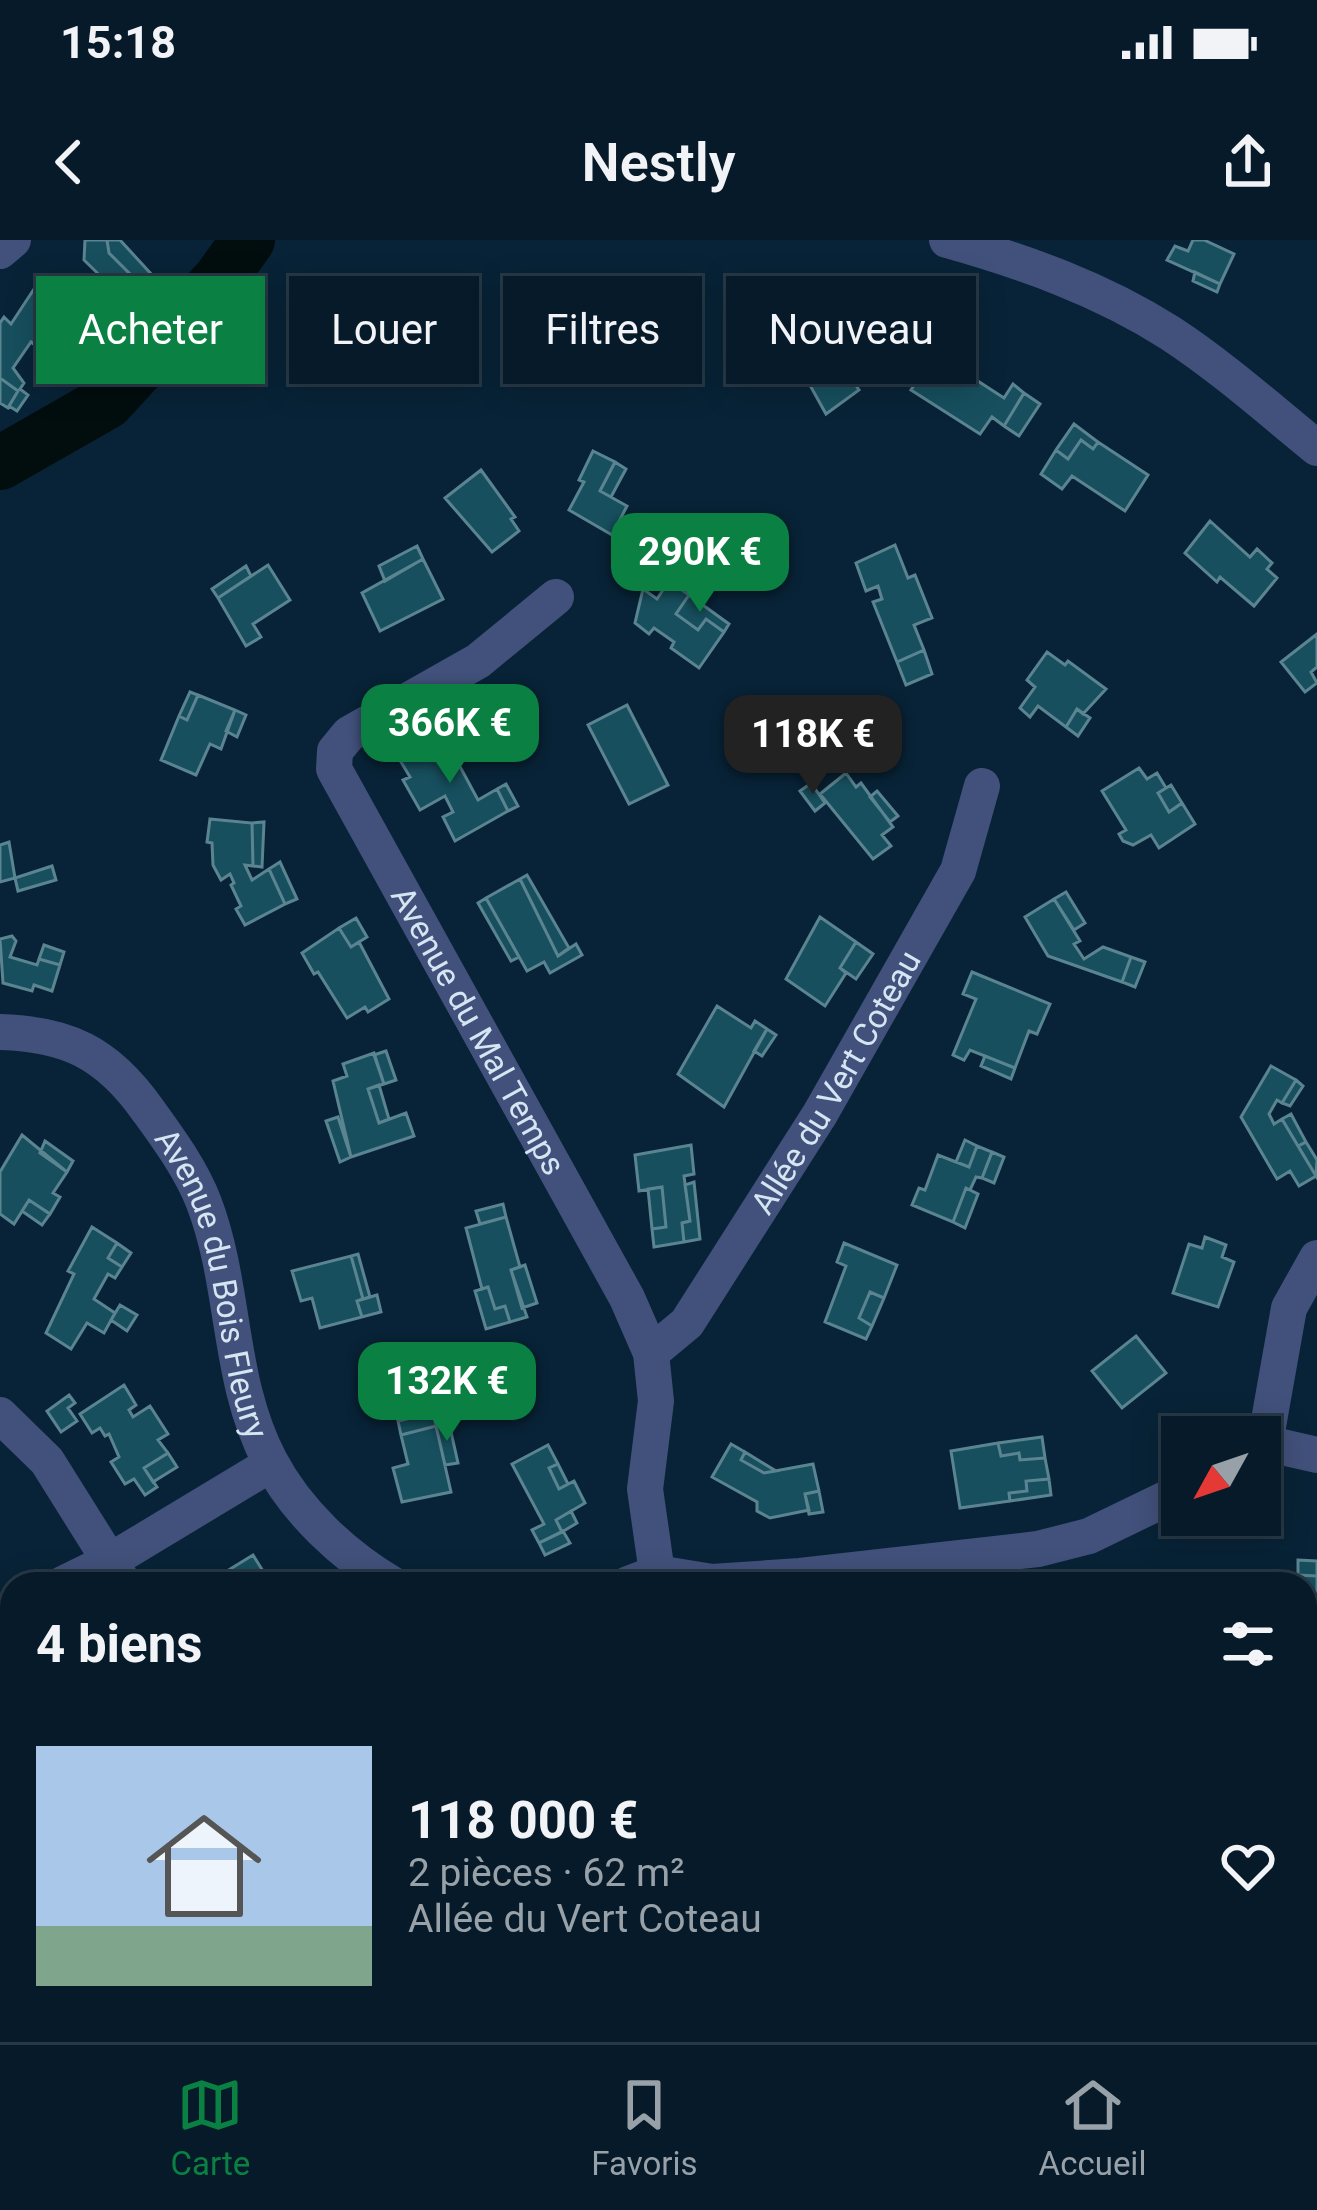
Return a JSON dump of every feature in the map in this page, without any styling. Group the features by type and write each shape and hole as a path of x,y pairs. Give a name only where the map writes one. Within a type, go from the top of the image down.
{"street":[{"path":"0,251 13,240"},
{"path":"946,240 1012,258 1125,307 1173,335 1317,448"},
{"name":"Avenue du Mal Temps","path":"556,597 478,661 349,734 335,751 334,769 628,1298 651,1352 656,1401 645,1489 643,1572"},
{"name":"Allée du Vert Coteau","path":"651,1352 687,1323 820,1114 958,871 982,787"},
{"name":"Avenue du Bois Fleury","path":"0,1032 43,1034 87,1050 124,1077 174,1146 204,1203 235,1364 271,1464 310,1517 371,1572"},
{"path":"1268,1416 1289,1308 1317,1258"},
{"path":"0,1415 47,1461 117,1572 271,1464"},
{"path":"1281,1448 1317,1455"},
{"path":"822,1572 1038,1549 1090,1536 1161,1501"}],"building":[{"path":"85,240 107,240 109,253 132,276 100,276 84,260"},
{"path":"107,240 120,240 153,276 132,276 109,253"},
{"path":"1193,240 1234,254 1220,284 1167,260 1175,246 1188,251"},
{"path":"1195,272 1220,284 1217,292 1193,281"},
{"path":"34,289 36,344 31,342 13,368 24,383 20,389 28,395 17,411 9,406 18,391 0,378 0,323 4,317 11,324"},
{"path":"0,378 18,391 8,408 0,403"},
{"path":"976,380 1004,398 1013,384 1024,393 1004,426 992,417 980,434 911,390 915,384 976,384"},
{"path":"809,384 855,384 859,390 826,414"},
{"path":"1024,393 1040,404 1019,436 1004,426"},
{"path":"1074,424 1098,442 1093,449 1081,440 1068,459 1056,450"},
{"path":"1081,440 1093,449 1098,442 1148,475 1125,511 1072,476 1062,489 1041,474 1056,450 1068,459"},
{"path":"593,451 615,462 600,491 627,506 612,535 569,510"},
{"path":"615,462 626,469 611,497 600,491"},
{"path":"481,470 515,517 511,519 519,531 492,552 445,498"},
{"path":"1210,521 1250,557 1257,549 1272,563 1267,569 1277,578 1254,606 1185,553"},
{"path":"895,545 908,578 915,575 932,618 914,625 924,650 897,662 873,602 882,599 878,586 866,591 856,563"},
{"path":"417,546 423,559 385,581 379,566"},
{"path":"423,559 443,599 380,631 362,593"},
{"path":"268,565 290,600 253,624 261,637 246,646 218,598"},
{"path":"246,566 251,576 218,598 212,589"},
{"path":"669,581 689,595 676,614 698,630 706,619 724,632 699,668 671,648 674,642 654,628 649,634 635,623 643,589 657,599"},
{"path":"689,595 729,624 724,632 706,619 698,630 676,614"},
{"path":"1317,634 1317,667 1311,672 1317,683 1305,692 1281,662"},
{"path":"924,650 932,674 906,685 897,662"},
{"path":"1047,652 1106,689 1083,714 1077,709 1066,727 1038,706 1030,717 1020,708 1035,687 1027,680"},
{"path":"190,692 198,695 187,720 179,716"},
{"path":"198,695 235,710 221,749 210,744 196,775 161,760 179,716 187,720"},
{"path":"627,705 668,785 629,804 588,725"},
{"path":"1077,709 1090,718 1078,736 1066,727"},
{"path":"235,710 246,715 237,737 226,731"},
{"path":"471,724 484,746 470,753 458,731"},
{"path":"458,731 470,753 457,761 478,800 497,789 508,811 455,841 443,817 453,812 445,796 420,810 403,780 410,777 401,762"},
{"path":"1139,768 1147,779 1157,773 1166,788 1158,793 1169,812 1182,803 1195,824 1159,848 1151,835 1133,845 1123,841 1119,834 1126,830 1102,791"},
{"path":"846,773 856,787 861,783 893,827 882,835 891,846 873,859 820,794"},
{"path":"811,783 825,803 815,811 800,791"},
{"path":"506,784 518,806 508,811 497,789"},
{"path":"1171,785 1182,803 1169,812 1158,793"},
{"path":"877,791 898,816 890,822 870,797"},
{"path":"210,819 252,823 253,866 245,865 252,880 269,869 285,904 245,925 236,909 241,906 230,874 221,880 213,865 212,843 207,842"},
{"path":"264,822 262,867 253,866 252,823"},
{"path":"9,842 15,878 0,882 0,845"},
{"path":"280,862 297,899 285,904 269,869"},
{"path":"52,866 56,880 18,891 15,878"},
{"path":"527,875 569,948 558,956 520,879"},
{"path":"520,879 558,956 576,944 582,955 550,973 544,962 527,971 486,898"},
{"path":"1066,892 1085,923 1074,930 1054,899"},
{"path":"486,898 519,957 511,961 478,903"},
{"path":"1054,899 1080,941 1074,944 1084,959 1103,947 1131,957 1122,982 1048,956 1025,917"},
{"path":"820,917 856,942 840,968 846,973 825,1006 786,979"},
{"path":"356,918 367,937 351,947 339,928"},
{"path":"339,928 351,947 359,942 389,999 347,1018 302,953"},
{"path":"12,936 16,941 10,957 37,965 39,959 60,965 52,991 3,983 0,939"},
{"path":"856,942 873,954 856,979 840,968"},
{"path":"44,945 64,952 60,965 39,959"},
{"path":"1131,957 1145,962 1135,987 1122,982"},
{"path":"972,972 1050,1004 1037,1034 1029,1031 1015,1068 970,1050 964,1060 953,1055 976,999 963,994"},
{"path":"717,1006 751,1028 755,1021 767,1029 724,1107 678,1074"},
{"path":"767,1029 776,1035 762,1056 754,1051"},
{"path":"386,1051 396,1080 384,1084 374,1055"},
{"path":"374,1053 384,1084 368,1089 379,1123 406,1113 414,1136 351,1157 333,1081 347,1076 343,1064"},
{"path":"985,1056 1015,1068 1011,1079 981,1066"},
{"path":"1271,1066 1296,1080 1269,1114 1274,1124 1282,1119 1316,1176 1299,1186 1290,1171 1277,1179 1241,1117"},
{"path":"1296,1080 1303,1086 1290,1106 1282,1103"},
{"path":"379,1085 389,1119 379,1123 368,1089"},
{"path":"1291,1114 1306,1142 1298,1146 1282,1119"},
{"path":"338,1117 351,1157 340,1162 326,1121"},
{"path":"22,1135 67,1172 53,1193 60,1197 50,1214 29,1200 14,1224 0,1214 0,1172"},
{"path":"965,1140 977,1146 969,1167 956,1162"},
{"path":"45,1141 73,1161 67,1172 40,1153"},
{"path":"1306,1142 1317,1160 1316,1176 1298,1146"},
{"path":"691,1145 694,1174 684,1176 690,1221 682,1223 684,1242 654,1247 652,1229 666,1227 662,1187 639,1191 635,1155"},
{"path":"977,1146 992,1152 982,1178 976,1177 970,1190 966,1188 953,1222 912,1205 919,1188 925,1190 938,1155 969,1167"},
{"path":"992,1152 1004,1157 994,1183 982,1178"},
{"path":"694,1182 700,1239 684,1242 682,1223 690,1221 685,1185"},
{"path":"662,1187 666,1227 652,1229 648,1189"},
{"path":"966,1188 978,1194 965,1228 953,1222"},
{"path":"29,1200 50,1214 42,1225 22,1211"},
{"path":"503,1204 506,1217 480,1224 476,1211"},
{"path":"506,1217 520,1267 511,1270 527,1317 510,1322 505,1306 495,1309 488,1287 482,1289 466,1228"},
{"path":"92,1227 117,1243 108,1258 122,1267 115,1278 108,1274 94,1299 115,1313 104,1333 87,1323 71,1349 46,1333 74,1274 68,1271"},
{"path":"1205,1237 1226,1245 1222,1257 1234,1262 1218,1307 1173,1293 1189,1244 1202,1248"},
{"path":"117,1243 131,1253 122,1267 108,1258"},
{"path":"844,1243 897,1265 884,1298 870,1292 859,1318 872,1326 866,1339 825,1322 846,1266 837,1262"},
{"path":"358,1254 370,1297 363,1299 351,1256"},
{"path":"351,1256 363,1299 357,1301 362,1317 320,1328 312,1298 301,1301 292,1271"},
{"path":"525,1265 537,1303 522,1308 511,1270"},
{"path":"488,1287 495,1309 505,1306 510,1322 486,1329 475,1291"},
{"path":"870,1292 884,1298 872,1326 859,1318"},
{"path":"377,1295 381,1312 362,1317 357,1301"},
{"path":"120,1305 137,1315 127,1331 111,1320"},
{"path":"1136,1336 1166,1373 1122,1408 1092,1371"},
{"path":"124,1385 136,1405 129,1410 133,1417 150,1406 168,1434 158,1440 168,1453 144,1468 157,1487 145,1495 134,1479 125,1484 111,1462 119,1457 109,1434 105,1436 100,1428 92,1433 80,1414"},
{"path":"69,1395 75,1403 68,1408 77,1421 61,1432 47,1411"},
{"path":"433,1413 436,1426 401,1435 398,1421"},
{"path":"449,1423 458,1463 445,1465 436,1426"},
{"path":"436,1426 451,1492 402,1502 393,1468 408,1464 401,1435"},
{"path":"1042,1437 1045,1458 1020,1460 1019,1453 1001,1456 998,1443"},
{"path":"998,1443 1001,1456 1019,1453 1020,1460 1045,1458 1049,1479 1026,1481 1027,1491 1009,1493 1010,1501 960,1508 951,1451"},
{"path":"731,1444 745,1452 741,1460 764,1473 813,1464 819,1491 805,1494 809,1510 770,1518 757,1511 757,1502 712,1477"},
{"path":"548,1445 558,1464 549,1468 559,1489 574,1481 585,1503 556,1520 562,1532 539,1543 532,1530 544,1524 512,1464"},
{"path":"745,1452 776,1471 764,1473 741,1460"},
{"path":"168,1453 177,1467 153,1482 144,1468"},
{"path":"558,1464 568,1484 559,1489 549,1468"},
{"path":"1049,1479 1051,1495 1010,1501 1009,1493 1027,1491 1026,1481"},
{"path":"819,1491 823,1512 809,1514 805,1494"},
{"path":"571,1511 577,1523 562,1532 556,1520"},
{"path":"563,1531 570,1543 545,1555 539,1543"},
{"path":"253,1555 264,1572 228,1572"},
{"path":"1298,1560 1317,1561 1317,1572 1298,1572"}],"waterway":[{"path":"0,463 107,402 220,279 248,240"}]}
